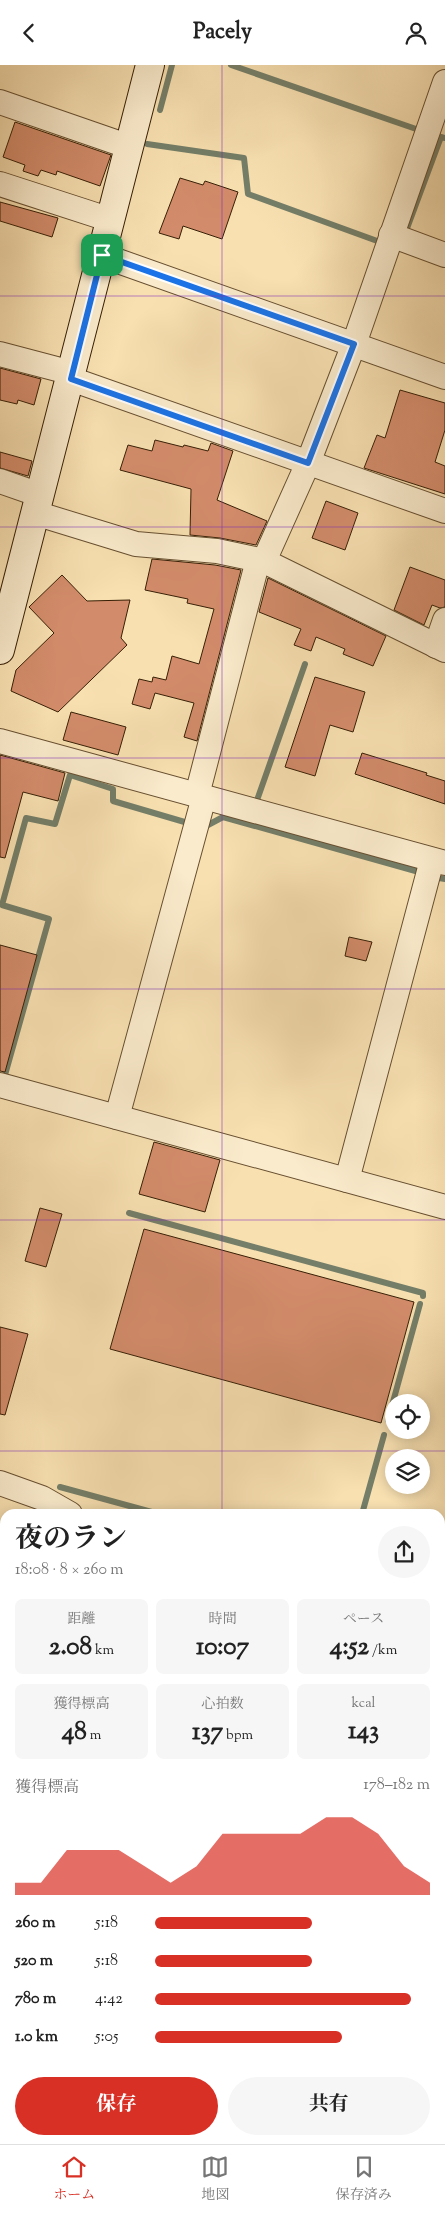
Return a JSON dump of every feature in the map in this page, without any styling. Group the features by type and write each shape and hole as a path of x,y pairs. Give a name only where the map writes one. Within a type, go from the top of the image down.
{"street":[{"path":"0,650 150,65"},
{"path":"117,1117 261,561 308,463 354,344 445,82"},
{"path":"0,103 130,147"},
{"path":"0,184 111,220"},
{"path":"392,235 445,255"},
{"path":"102,255 445,377"},
{"path":"0,353 71,376 445,511"},
{"path":"0,481 38,504 136,544 217,551 261,561 440,648 445,620"},
{"path":"0,741 439,861 347,1180"},
{"path":"0,1085 445,1207"},
{"path":"0,1483 42,1498 61,1509"}],"building":[{"path":"15,122 111,155 100,186 57,171 56,175 41,170 38,176 23,171 25,165 3,157"},
{"path":"180,178 203,185 205,181 238,192 222,239 183,226 179,239 159,233"},
{"path":"0,202 58,218 52,237 0,221"},
{"path":"0,368 41,379 34,405 18,400 17,404 0,400"},
{"path":"400,390 445,403 445,430 435,462 445,466 445,494 364,468 377,435 385,438"},
{"path":"155,440 208,451 211,443 233,451 217,500 267,521 256,545 220,538 190,535 191,489 120,470 128,445 152,451"},
{"path":"0,452 32,461 28,476 0,468"},
{"path":"326,501 358,513 345,550 312,538"},
{"path":"152,559 215,565 241,570 197,741 184,737 194,703 155,693 150,709 132,704 139,679 152,682 153,677 166,680 172,656 199,664 214,609 187,603 188,599 145,590"},
{"path":"410,567 445,580 445,607 440,608 432,605 424,625 394,610"},
{"path":"62,575 87,601 130,600 121,638 127,645 58,712 11,691 16,670 54,633 29,607"},
{"path":"268,578 386,636 373,666 343,654 345,649 316,637 311,651 294,645 301,629 259,612"},
{"path":"315,677 365,692 353,732 330,725 315,776 285,767"},
{"path":"71,712 126,727 118,755 63,740"},
{"path":"362,753 427,773 426,775 445,781 445,804 355,774"},
{"path":"0,755 65,773 58,801 23,792 5,858 0,857"},
{"path":"349,937 372,942 366,961 345,956"},
{"path":"0,945 37,955 5,1072 0,1071"},
{"path":"154,1142 220,1160 205,1212 139,1194"},
{"path":"40,1208 62,1214 46,1267 25,1261"},
{"path":"144,1229 414,1302 389,1394 385,1394 385,1408 381,1423 110,1349"},
{"path":"0,1327 28,1334 5,1415 0,1414"}],"waterway":[{"path":"160,110 172,65"},
{"path":"231,65 419,130"},
{"path":"406,231 441,137 445,138"},
{"path":"147,144 244,158 248,194 380,242"},
{"path":"256,803 305,664"},
{"path":"5,1075 49,919 2,905 26,818 55,824 70,775 113,789 113,801 188,823"},
{"path":"208,825 223,817 419,872"},
{"path":"439,878 445,879"},
{"path":"129,1213 423,1293 423,1296"},
{"path":"395,1394 420,1304"},
{"path":"363,1509 384,1435"},
{"path":"60,1487 141,1509"}],"route":[{"path":"102,255 354,344 308,463 71,379 102,255"}]}
